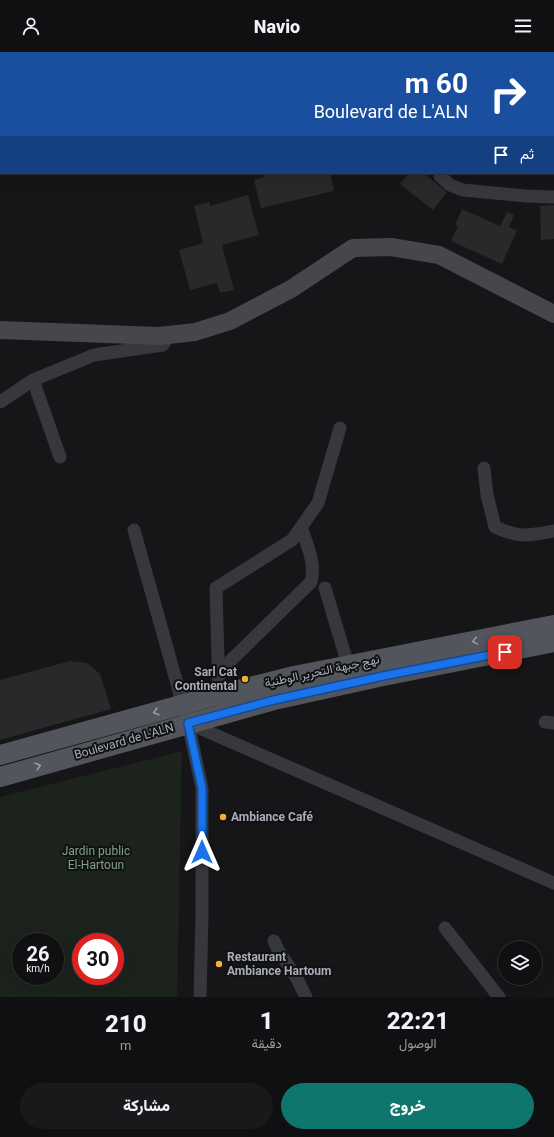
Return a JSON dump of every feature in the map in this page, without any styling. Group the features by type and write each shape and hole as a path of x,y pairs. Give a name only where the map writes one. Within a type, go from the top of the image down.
{"main road":[{"path":"0,330 159,336 195,332 230,321 291,289 353,248 391,247 439,255 554,314"},
{"name":"نهج جبهة التحرير الوطنية","path":"0,755 185,714 219,694 294,676 554,626"},
{"name":"Boulevard de L'ALN","path":"0,777 185,714 274,700 554,642"}],"street":[{"path":"440,174 440,176 450,185 463,190 554,197"},
{"path":"0,402 33,380 94,355 163,346 169,335"},
{"path":"33,380 60,457"},
{"path":"219,694 216,588 292,540 318,503 340,428"},
{"path":"484,468 487,495 495,526 510,533 528,536 554,531"},
{"path":"219,672 311,582 313,573 311,555 301,528"},
{"path":"134,530 185,714 202,788 202,916 200,997"},
{"path":"325,588 348,665"},
{"path":"185,714 554,883"},
{"path":"445,928 499,997"},
{"path":"274,941 278,950 296,977 306,997"}],"green space":[{"name":"Jardin public El-Hartoun","path":"182,751 177,997 0,997 0,797"}],"building":[{"path":"263,174 330,174 334,191 261,208 254,180 264,177"},
{"path":"408,174 424,174 447,192 433,210 400,184"},
{"path":"248,195 259,235 222,245 234,290 220,293 217,283 190,290 179,250 203,243 194,206 209,202 210,206"},
{"path":"554,205 554,239 541,240 540,206"},
{"path":"462,209 500,226 507,212 514,215 509,227 517,230 502,264 451,241 458,226 455,225"},
{"path":"70,661 87,663 100,674 111,709 0,740 0,680"}],"place":[{"name":"Sarl Cat Continental","path":"245,679"},
{"name":"Ambiance Café","path":"223,817"},
{"name":"Restaurant Ambiance Hartoum","path":"219,964"}],"route":[{"path":"202,852 202,788 188,723 274,700 383,676 505,652"}]}
